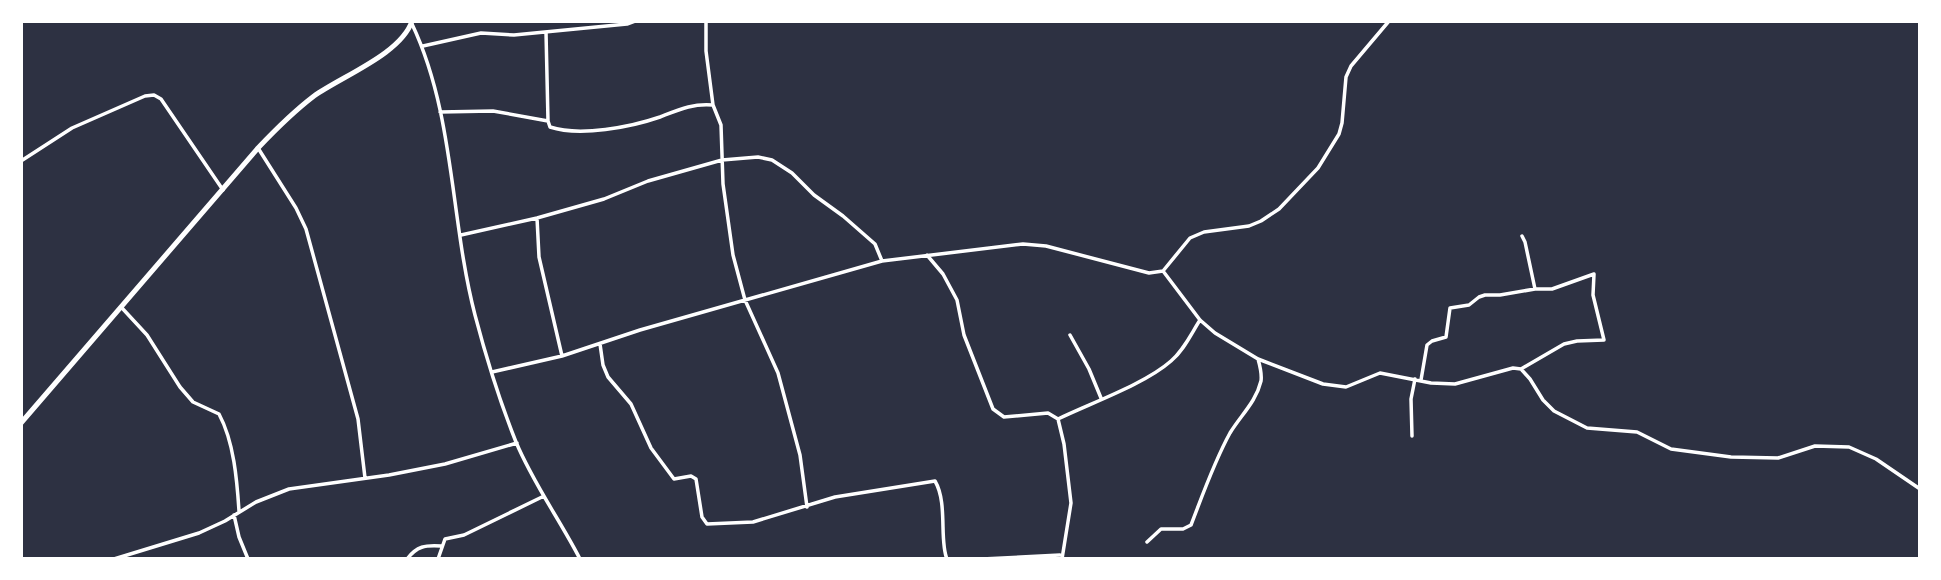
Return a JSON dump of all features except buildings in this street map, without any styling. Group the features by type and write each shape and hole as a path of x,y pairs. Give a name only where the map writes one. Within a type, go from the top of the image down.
{"main road":[{"path":"21,422 258,148 288,117 317,94 399,42 412,22"}],"street":[{"path":"423,46 481,33 514,35 635,21"},
{"path":"706,21 706,51 713,105 721,125 727,222 745,300 778,373 800,455 807,507"},
{"path":"492,372 562,356 882,261 1023,244 1046,246 1149,273 1163,271 1190,238 1204,232 1249,226 1261,221 1279,209 1318,168 1339,134 1346,77 1351,66 1389,21"},
{"path":"412,22 423,46 440,112 452,169 475,315 492,372 517,443 580,559"},
{"path":"546,32 550,127 602,129 647,121 689,106 713,105"},
{"path":"21,161 89,120 145,96 155,95 161,99 223,190"},
{"path":"440,112 493,111 548,121"},
{"path":"258,148 296,208 306,229 358,419 365,478"},
{"path":"461,235 604,199 648,181 722,160 758,157 772,160 782,167 875,244 882,261"},
{"path":"537,218 539,257 562,356"},
{"path":"1522,236 1535,289"},
{"path":"927,255 943,274 957,300 964,335 993,409 1004,417 1048,413 1058,419 1064,444 1071,503 1061,557 982,559"},
{"path":"1163,271 1200,320 1215,333 1258,359 1323,384 1346,387 1380,373 1418,379 1455,384 1502,370 1521,369 1564,344 1604,340 1593,295 1594,274 1552,289 1485,295 1469,305 1450,308 1446,337 1427,345 1418,379 1411,399 1412,436"},
{"path":"122,308 147,335 180,387 193,402 219,414 230,450 239,511"},
{"path":"1058,419 1170,362 1200,320"},
{"path":"1070,335 1101,398"},
{"path":"600,344 608,377 631,404 651,448 670,475 674,479 691,476 696,479 702,517 707,524 754,522 835,498 935,481 941,502 947,559"},
{"path":"1147,542 1161,528 1183,529 1191,525 1203,491 1230,433 1253,402 1259,388 1262,377 1258,359"},
{"path":"1521,369 1554,411 1587,428 1637,432 1671,449 1731,457 1778,458 1815,446 1849,447 1876,459 1920,489"},
{"path":"114,559 199,533 239,511 289,489 445,464 517,443"},
{"path":"438,559 445,539 464,535 544,496"},
{"path":"234,515 248,559"},
{"path":"407,559 423,545 441,546"}]}
